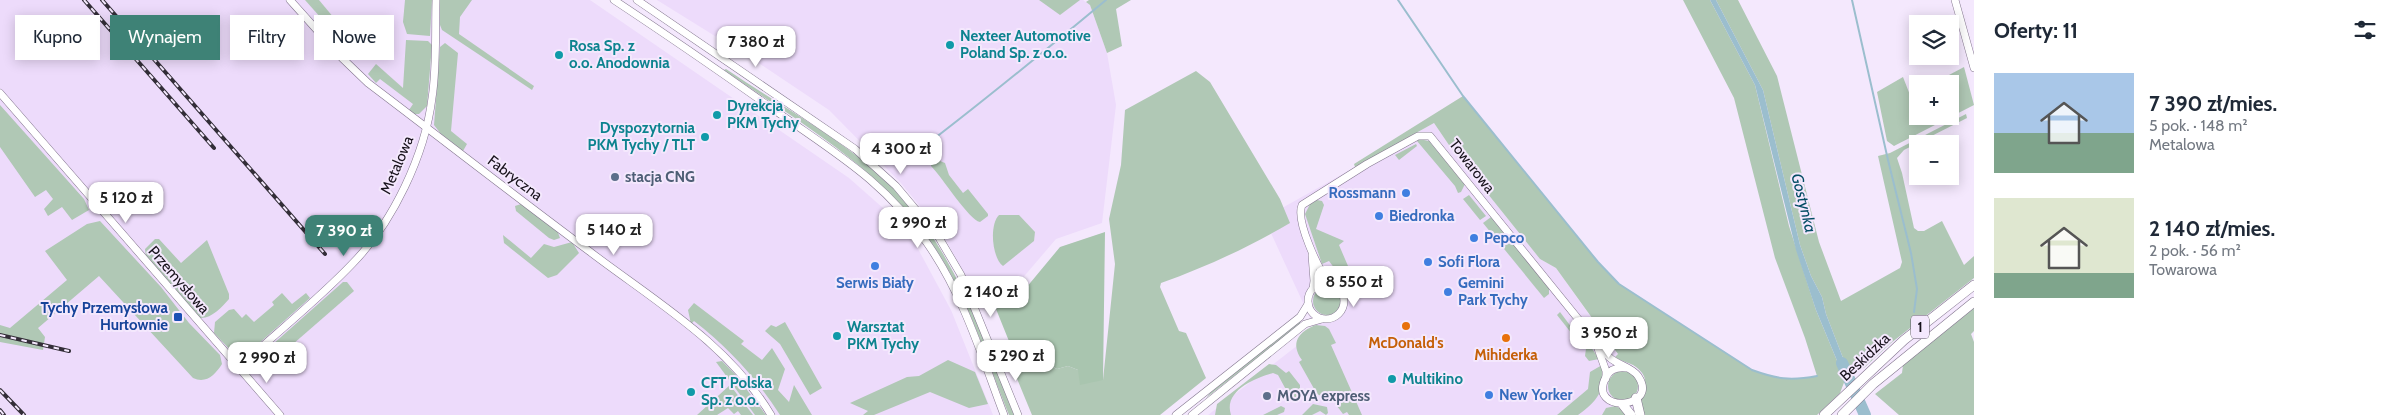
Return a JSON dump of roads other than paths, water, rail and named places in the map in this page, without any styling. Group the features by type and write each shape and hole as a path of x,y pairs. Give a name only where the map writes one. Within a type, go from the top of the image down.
{"main road":[{"name":"Beskidzka","path":"1824,415 1868,372 1974,285"},
{"name":"Beskidzka","path":"1842,414 1873,384 1974,302"},
{"path":"1636,398 1640,415"},
{"path":"1623,405 1631,415"}],"street":[{"name":"Fabryczna","path":"290,0 356,72 589,252 672,312 729,361 770,415"},
{"name":"Metalowa","path":"238,368 354,263 374,238 400,196 427,127 432,98 436,0"},
{"path":"614,0 710,64 858,168 885,192 912,223 936,256 957,297 1004,415"},
{"path":"637,0 871,162 896,186 927,221 946,249 967,288 1018,415"},
{"path":"1955,0 1974,68"},
{"path":"710,64 716,55"},
{"name":"Przemysłowa","path":"0,94 280,415"},
{"name":"Towarowa","path":"1329,283 1310,247 1300,216 1300,210 1305,202 1418,136 1430,136 1594,339 1611,359 1626,368"},
{"name":"Towarowa","path":"1310,247 1314,281 1313,289"},
{"path":"1176,415 1300,317 1308,304 1313,289 1321,284 1329,283 1340,290 1344,304 1338,316 1305,324 1192,415"},
{"path":"1308,304 1311,312 1322,319"},
{"name":"Towarowa","path":"1594,339 1606,370 1606,378"},
{"path":"1626,368 1637,374 1640,379 1641,390 1636,398 1623,405 1616,404 1606,396 1604,390 1606,378 1614,369 1626,368"}],"water":[{"path":"1710,0 1716,0 1763,90 1800,245 1811,276 1822,297 1826,314 1850,376 1845,380 1816,310 1796,250 1755,85"}],"waterway":[{"path":"905,161 1007,82 1106,0"},
{"path":"1398,0 1463,96 1598,262 1619,284 1752,370 1784,378 1817,376"},
{"path":"1852,0 1911,253 1917,289 1914,312"},
{"name":"Gostynka","path":"1842,363 1865,415"}],"railway":[{"path":"84,0 214,148"},
{"path":"102,0 325,254"},
{"path":"0,335 69,351"},
{"path":"0,390 24,415"},
{"path":"0,410 4,415"}],"place":[{"name":"Nexteer Automotive Poland Sp. z o.o.","path":"950,45"},
{"name":"Rosa Sp. z o.o. Anodownia","path":"559,55"},
{"name":"Dyrekcja PKM Tychy","path":"717,115"},
{"name":"Dyspozytornia PKM Tychy / TLT","path":"705,137"},
{"name":"stacja CNG","path":"615,177"},
{"name":"Rossmann","path":"1406,193"},
{"name":"Biedronka","path":"1379,216"},
{"name":"Pepco","path":"1474,238"},
{"name":"Sofi Flora","path":"1428,262"},
{"name":"Serwis Biały","path":"875,266"},
{"name":"Gemini Park Tychy","path":"1448,292"},
{"name":"Tychy Przemysłowa Hurtownie","path":"178,317"},
{"name":"McDonald's","path":"1406,326"},
{"name":"Warsztat PKM Tychy","path":"837,336"},
{"name":"Mihiderka","path":"1506,338"},
{"name":"Multikino","path":"1392,379"},
{"name":"CFT Polska Sp. z o.o.","path":"691,392"},
{"name":"New Yorker","path":"1489,395"},
{"name":"MOYA express","path":"1267,396"}]}
